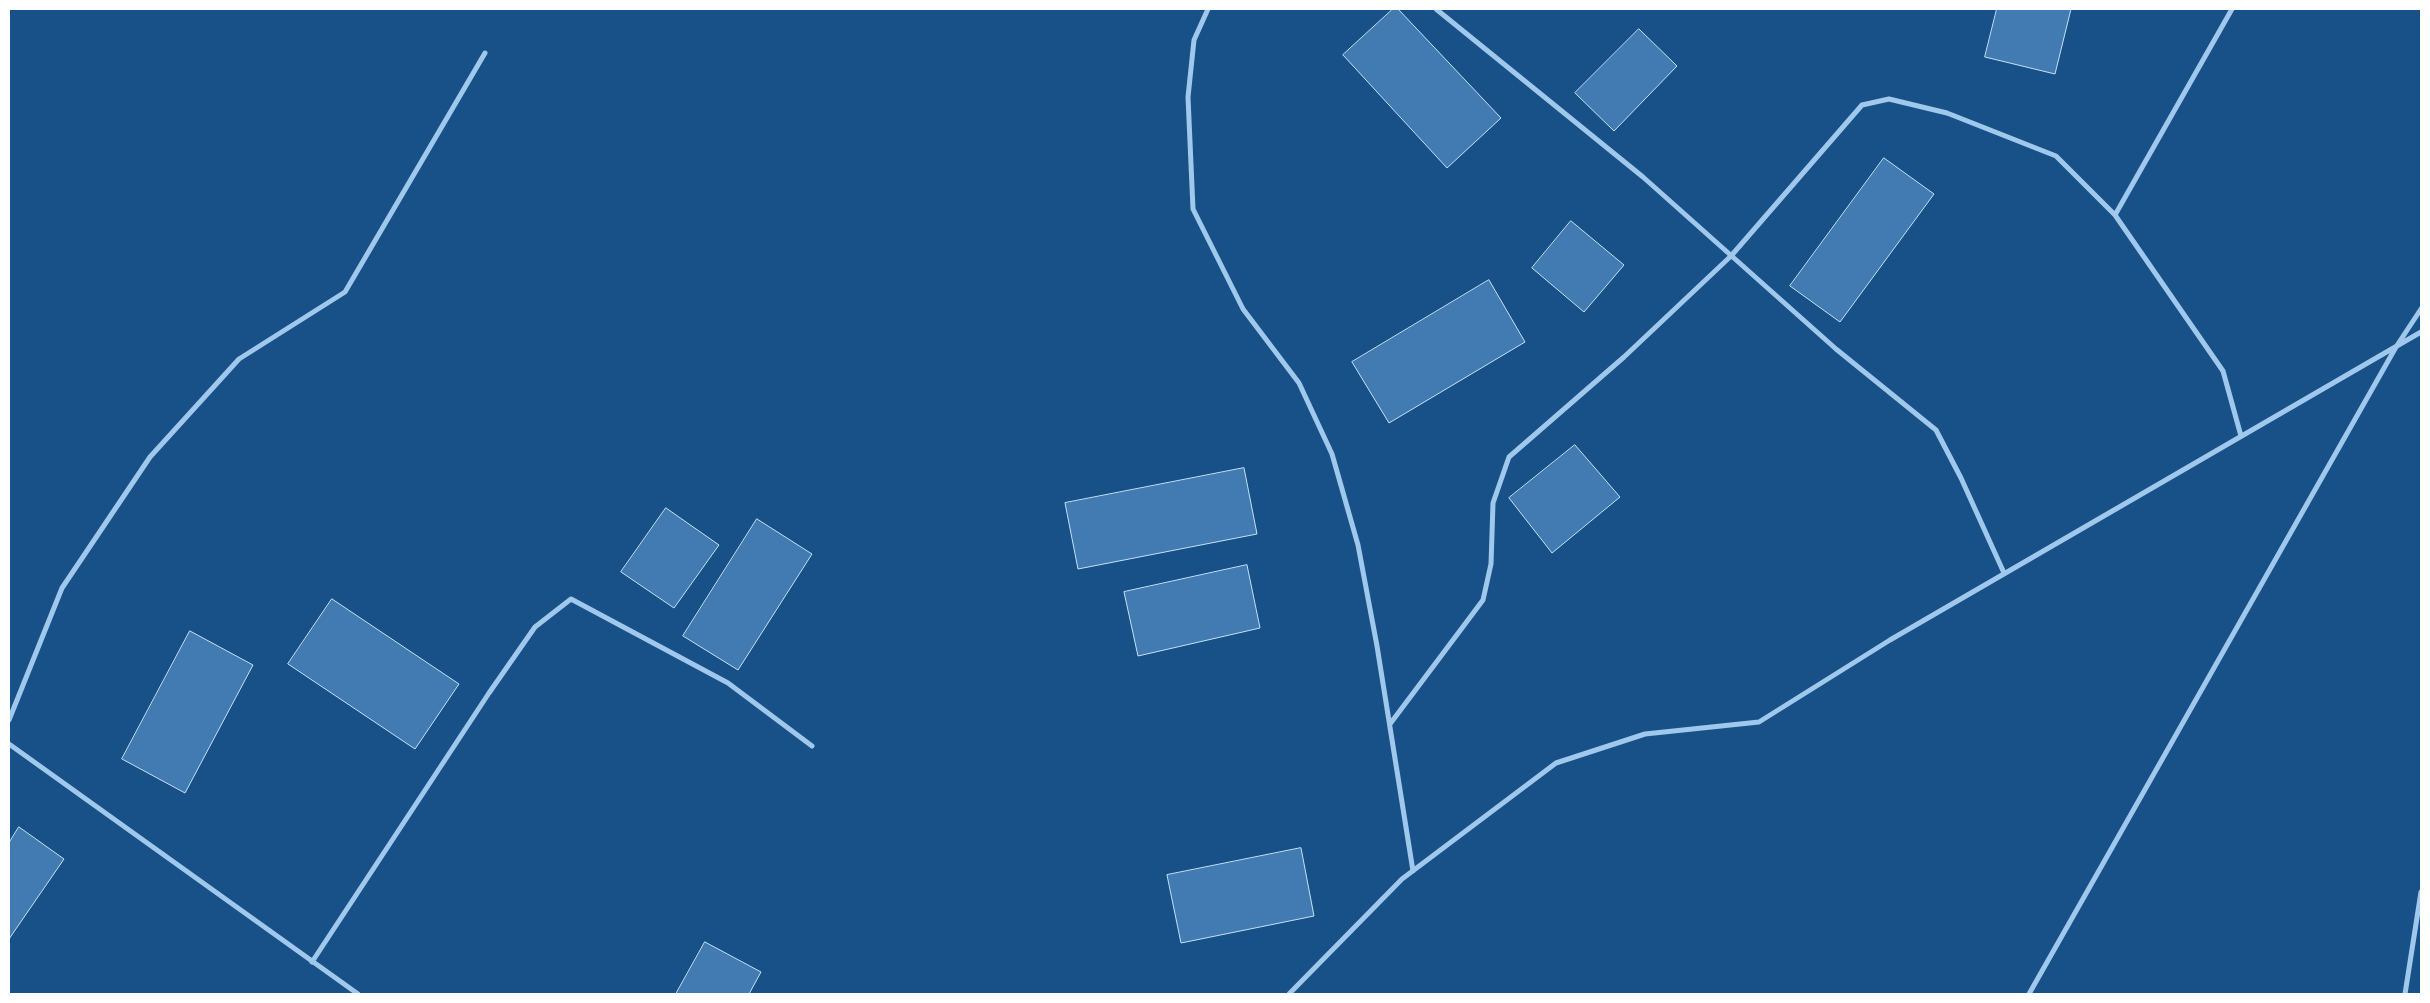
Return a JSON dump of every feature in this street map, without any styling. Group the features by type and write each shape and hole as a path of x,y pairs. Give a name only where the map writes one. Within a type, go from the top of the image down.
{"street":[{"path":"1208,9 1194,40 1188,97 1193,209 1243,309 1299,384 1332,454 1358,545 1390,724 1413,871"},
{"path":"1436,9 1643,177 1836,349 1936,430 1961,478 2004,573"},
{"path":"2115,215 2232,9"},
{"path":"9,720 62,588 150,457 239,359 345,292 485,53"},
{"path":"1390,724 1483,600 1491,564 1493,503 1509,457 1624,357 1731,256 1862,105 1889,98 1947,113 2056,156 2115,215 2223,370 2241,436"},
{"path":"2029,994 2396,347 2421,309"},
{"path":"1289,994 1402,879 1556,763 1645,734 1759,722 1890,640 2421,332"},
{"path":"312,962 488,693 535,627 571,598 728,683 812,746"},
{"path":"9,744 355,994"},
{"path":"2405,994 2421,892"}],"building":[{"path":"1393,9 1398,9 1501,118 1447,168 1343,55"},
{"path":"1997,9 2071,9 2055,74 1985,57"},
{"path":"1639,29 1677,66 1614,131 1575,93"},
{"path":"1884,158 1934,194 1840,322 1790,286"},
{"path":"1571,221 1624,265 1584,312 1532,268"},
{"path":"1489,280 1525,342 1389,423 1352,362"},
{"path":"1575,445 1620,497 1552,553 1509,498"},
{"path":"1244,468 1257,534 1078,569 1065,503"},
{"path":"666,508 719,545 674,608 621,572"},
{"path":"757,519 812,554 738,670 683,636"},
{"path":"1247,565 1260,628 1138,656 1124,592"},
{"path":"332,599 459,684 415,749 288,664"},
{"path":"190,631 253,665 185,793 122,759"},
{"path":"19,827 64,859 9,939 9,843"},
{"path":"1301,848 1314,916 1181,943 1167,875"},
{"path":"705,942 761,972 749,994 676,994"}]}
